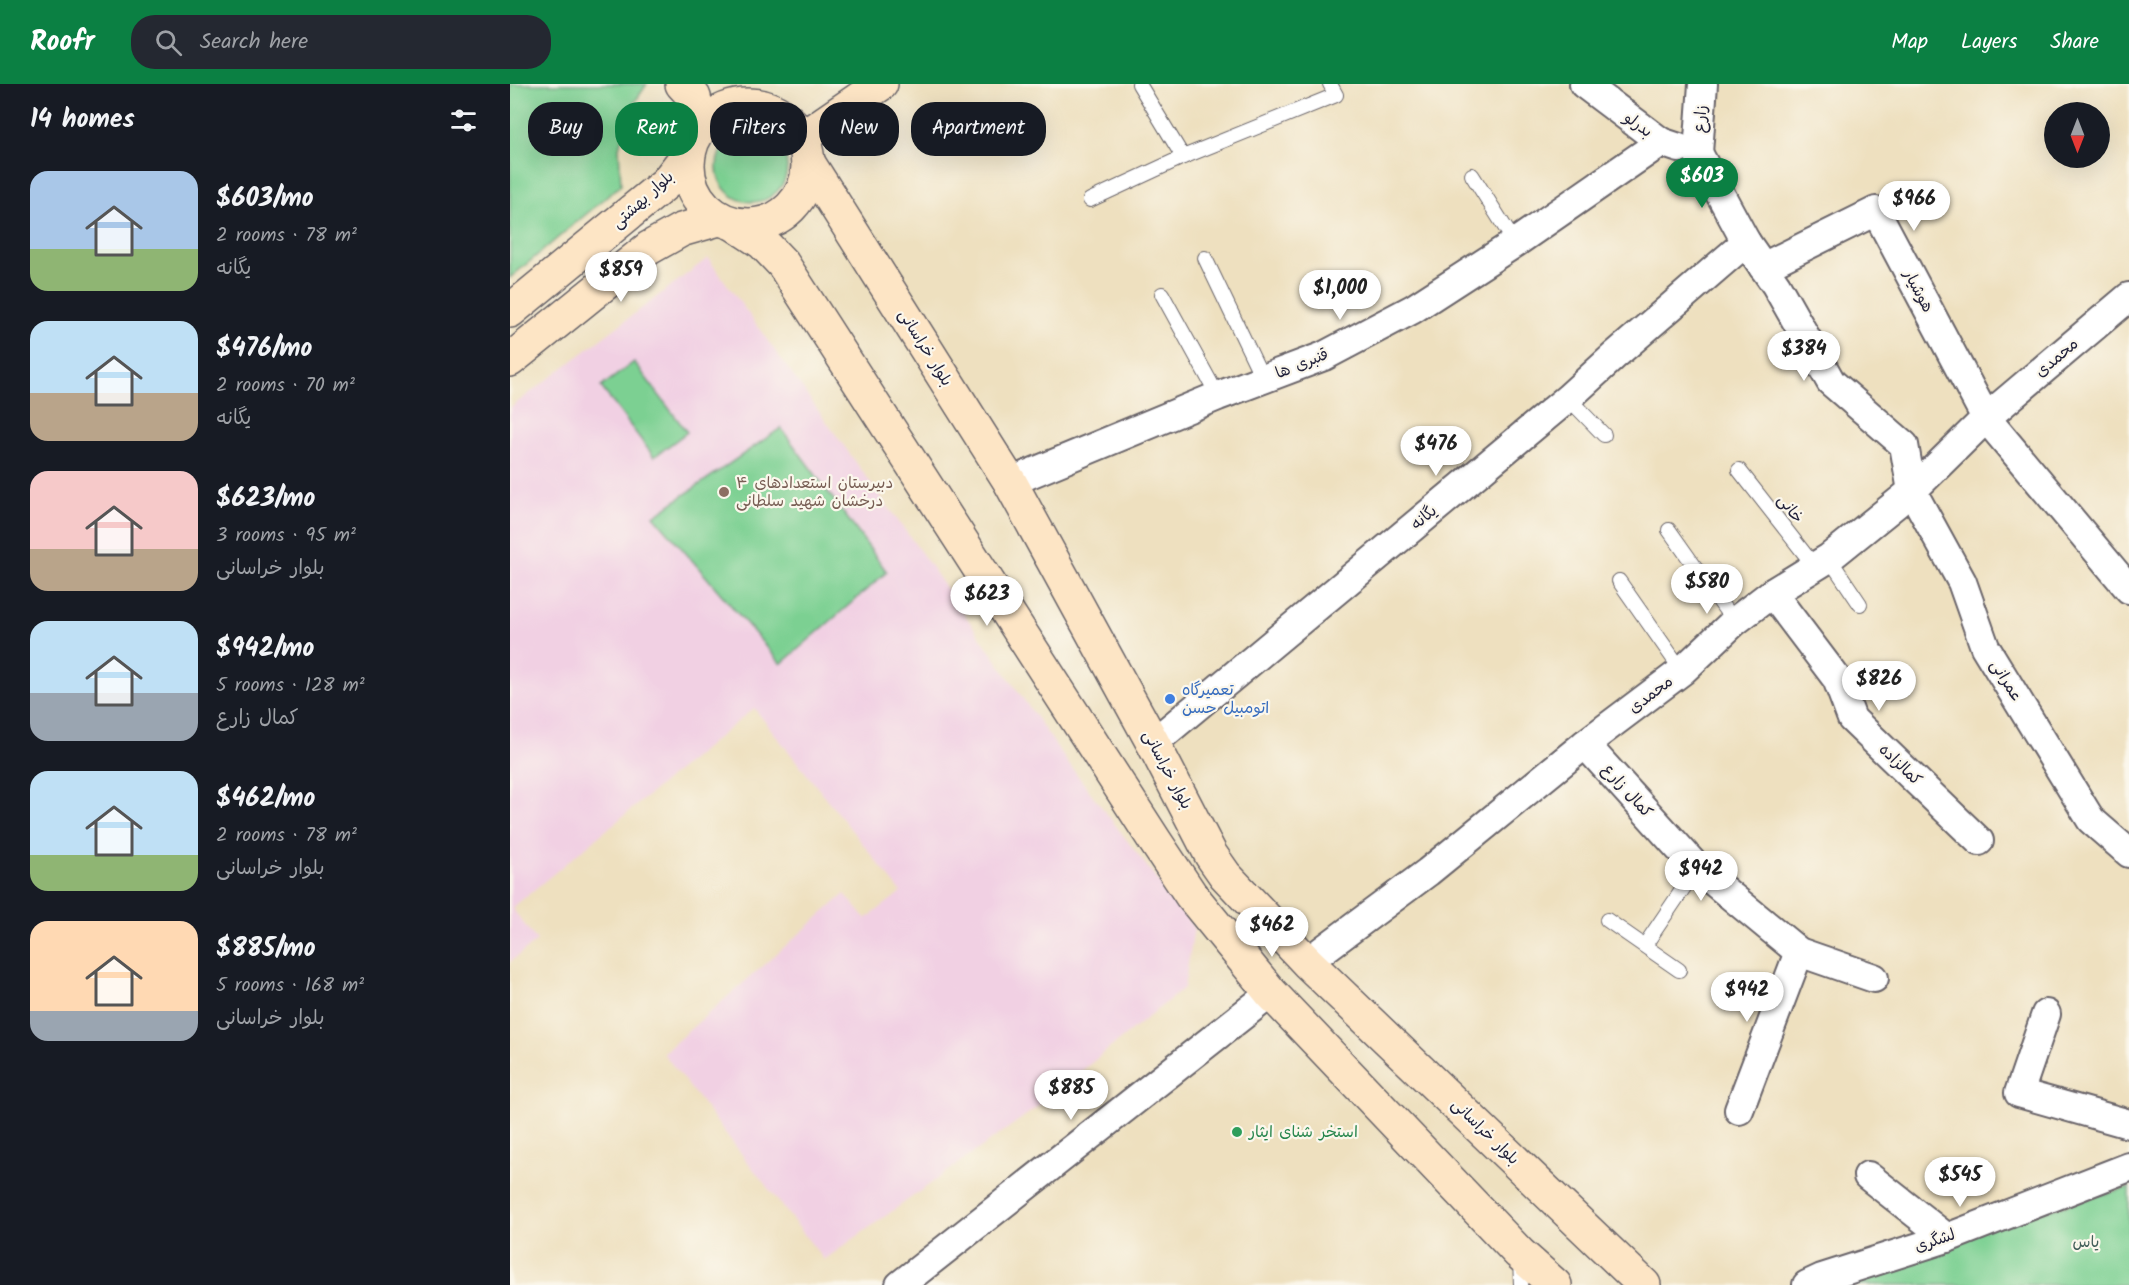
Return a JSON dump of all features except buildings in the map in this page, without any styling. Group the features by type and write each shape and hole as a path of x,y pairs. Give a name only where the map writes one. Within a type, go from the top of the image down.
{"street":[{"path":"682,84 694,97 694,102"},
{"path":"754,84 768,102"},
{"path":"807,148 881,84"},
{"name":"بدرلو","path":"1584,84 1661,142 1698,153"},
{"name":"زارع","path":"1698,153 1703,84"},
{"path":"698,135 710,117"},
{"name":"قنبری ها","path":"1010,482 1218,396 1324,356 1413,309 1515,243 1661,142"},
{"name":"بلوار خراسانی","path":"807,153 1010,482 1153,743 1211,855 1225,876 1307,962 1644,1285"},
{"path":"1698,153 1746,242 1776,285 1831,382 1904,445 1912,491"},
{"name":"بلوار بهشتی","path":"510,311 666,183 684,156"},
{"path":"693,156 690,178 695,192 704,205 763,243 783,264 1191,895 1271,993 1520,1269 1555,1285"},
{"path":"510,360 650,248 681,230 728,222 769,222 789,210 802,192 807,177 805,156"},
{"name":"هوشیار","path":"1763,267 1876,211 1986,418"},
{"name":"یگانه","path":"1153,743 1568,398 1746,242"},
{"name":"محمدی","path":"1307,962 1428,872 1585,744 1682,671 1734,622 1772,593 1822,563 1912,491 1986,418 2129,297"},
{"path":"1986,418 2129,589"},
{"name":"عمرانی","path":"1912,491 1962,582 1985,648 2091,820 2129,853"},
{"name":"کمالزاده","path":"1772,593 1837,679 1852,719 1979,842"},
{"name":"کمال زارع","path":"1585,744 1697,868 1799,952 1874,978"},
{"path":"1739,1110 1799,952"},
{"path":"900,1285 1271,993 1307,962"},
{"path":"2046,1014 2019,1093 2129,1124"},
{"name":"لشگری","path":"1807,1285 1822,1278 1947,1238 2129,1167"},
{"path":"1868,1176 1947,1238"}],"lane":[{"path":"1139,84 1183,157"},
{"path":"1090,200 1183,157 1336,95 1330,84"},
{"path":"1472,175 1515,243"},
{"path":"1206,258 1263,379"},
{"path":"1162,294 1218,396"},
{"path":"1568,398 1604,435"},
{"name":"خانی","path":"1739,470 1860,604"},
{"path":"1669,530 1734,622"},
{"path":"1619,581 1682,671"},
{"path":"1645,945 1697,868"},
{"path":"1607,920 1679,970"}],"shaded area":[{"path":"708,258 928,562 1068,763 1194,928 1184,988 1032,1111 824,1260 663,1053 845,894 866,919 901,892 754,708 512,908 537,941 510,962 510,408"}],"green space":[{"path":"510,84 647,84 635,102 615,102 615,156 619,156 621,185 510,278"},
{"path":"719,156 785,156 786,174 781,187 772,196 759,201 745,201 732,196 723,187 718,174"},
{"path":"634,362 687,432 654,457 601,387"},
{"path":"781,428 887,572 781,664 654,516"},
{"name":"یاس","path":"2129,1187 2129,1285 1825,1285 1947,1238"}],"place":[{"name":"۴ دبیرستان استعدادهای درخشان شهید سلطانی","path":"724,492"},
{"name":"تعمیرگاه اتومبیل حسن","path":"1170,699"},
{"name":"استخر شنای ایثار","path":"1237,1132"}]}
